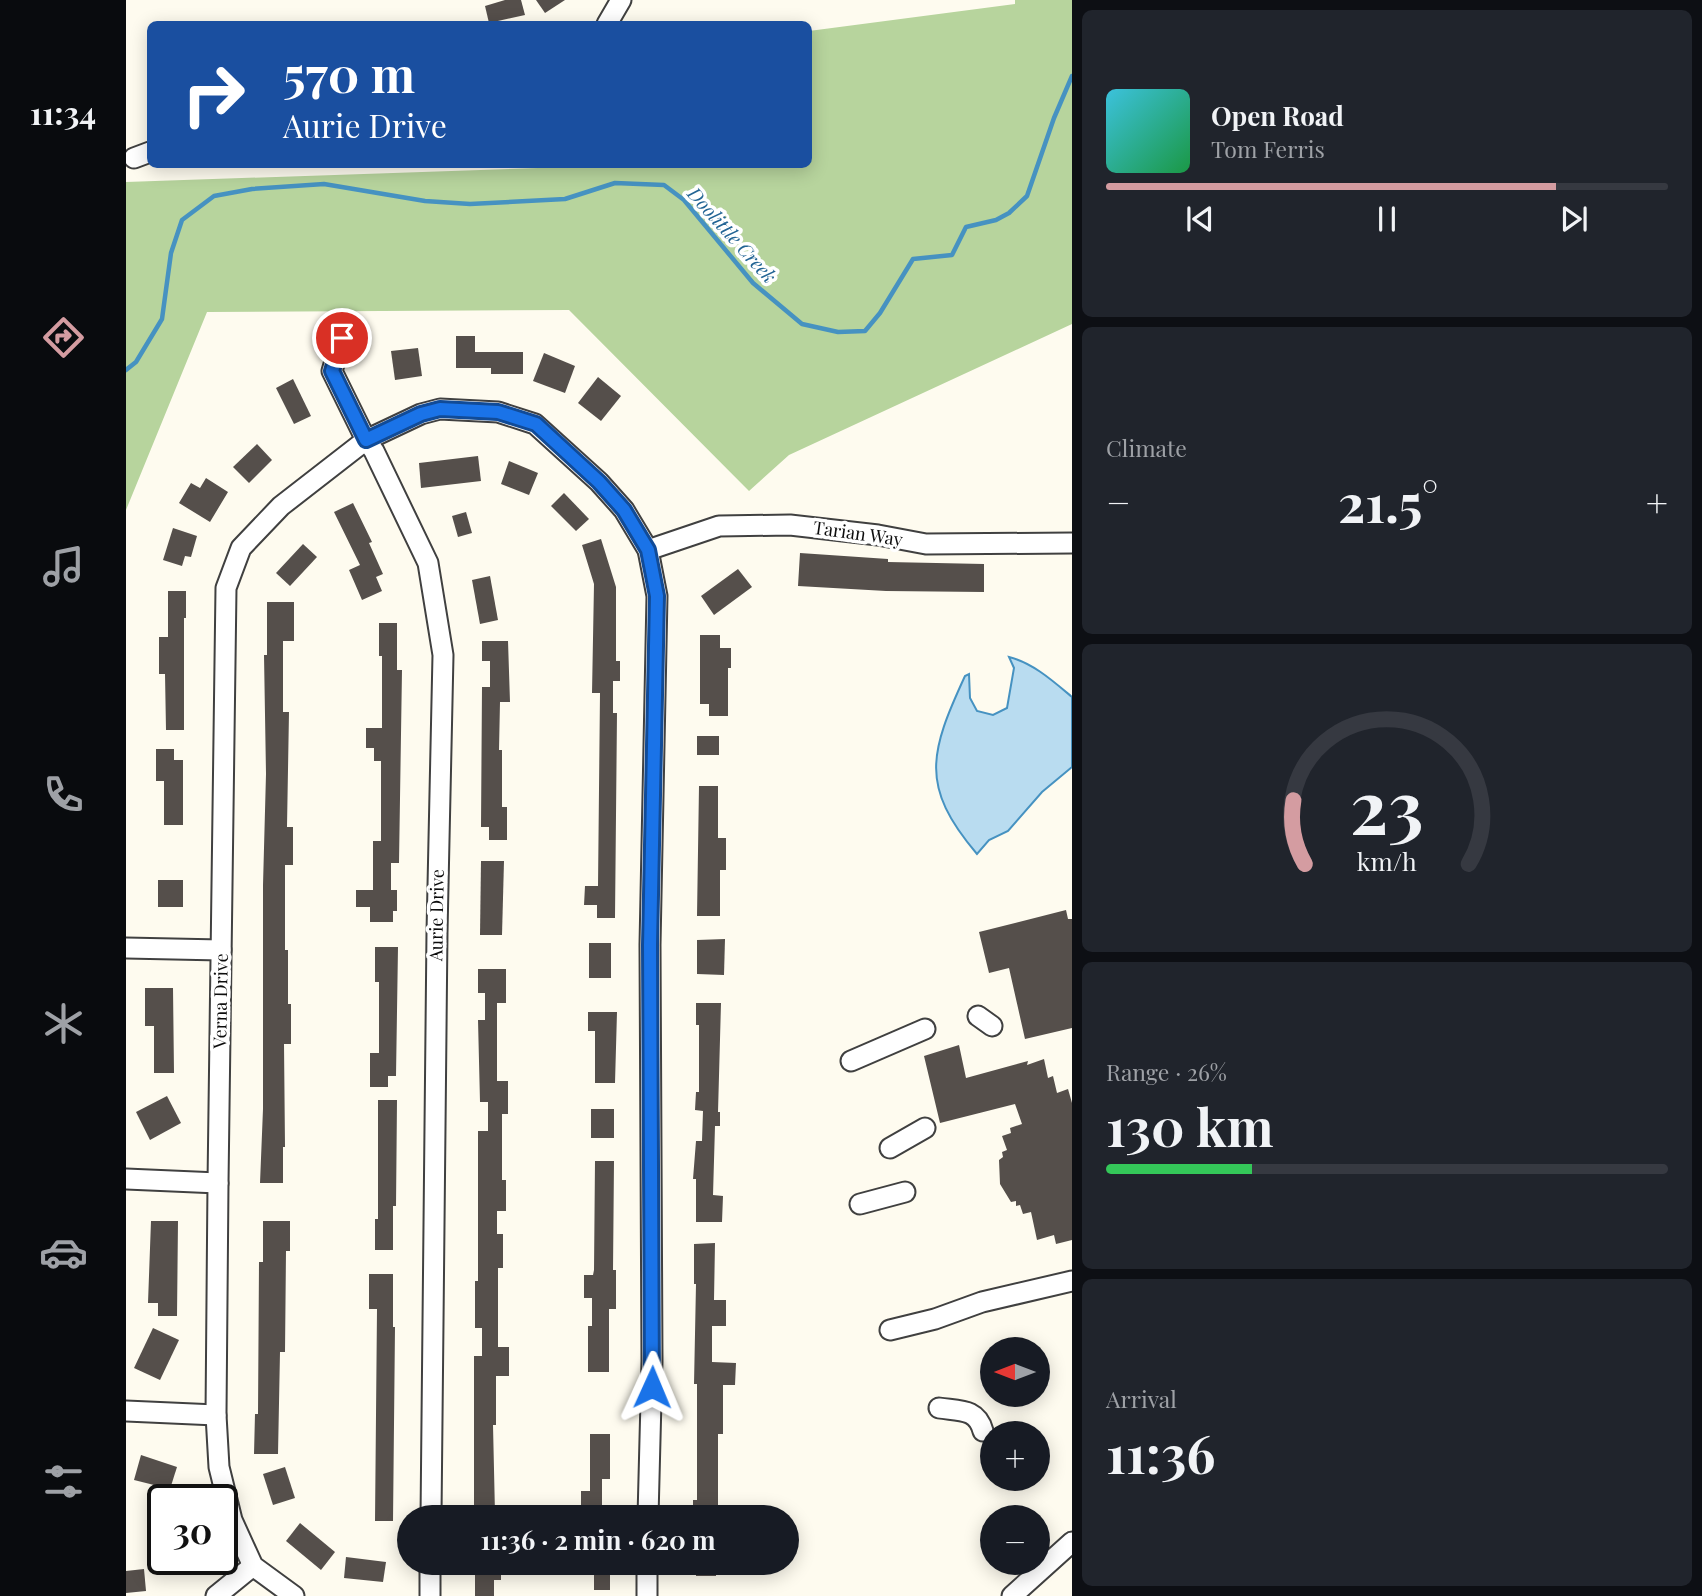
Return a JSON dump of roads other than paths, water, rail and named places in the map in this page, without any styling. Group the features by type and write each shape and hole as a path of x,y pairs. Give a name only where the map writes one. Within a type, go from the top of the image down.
{"street":[{"path":"609,21 621,0"},
{"name":"Aurie Drive","path":"342,338 332,371 428,563 443,655 437,932 431,1505"},
{"name":"Verna Drive","path":"294,1596 254,1566 232,1520 219,1467 216,1415 226,588 241,548 281,506 366,440 421,414 440,409 498,412 536,424 599,482 624,510 648,550 657,596 650,945 652,1361 648,1505"},
{"name":"Tarian Way","path":"648,550 719,526 790,525 878,535 926,544 1072,543"},
{"path":"126,948 221,950"},
{"path":"851,1061 925,1029"},
{"path":"890,1148 925,1128"},
{"path":"126,1179 218,1182"},
{"path":"860,1204 905,1192"},
{"path":"890,1330 934,1319 982,1302 1072,1281"},
{"path":"939,1408 972,1414 980,1421"},
{"path":"126,1412 216,1415"},
{"path":"1012,1596 1072,1542"},
{"path":"216,1596 254,1566"},
{"path":"430,1575 430,1596"},
{"path":"647,1575 648,1596"}],"water":[{"path":"1009,657 1034,668 1072,697 1072,767 1042,792 1008,831 989,840 977,854 958,830 938,788 938,748 944,726 965,676 969,674 970,698 977,711 993,715 1007,708 1014,668"}],"waterway":[{"name":"Doolittle Creek","path":"126,370 136,362 162,319 171,253 182,220 214,196 252,189 324,184 425,201 470,204 565,199 615,183 664,185 684,200 753,283 802,324 838,332 865,331 880,313 913,259 952,255 966,227 996,220 1009,213 1027,196 1054,118 1072,76"}]}
